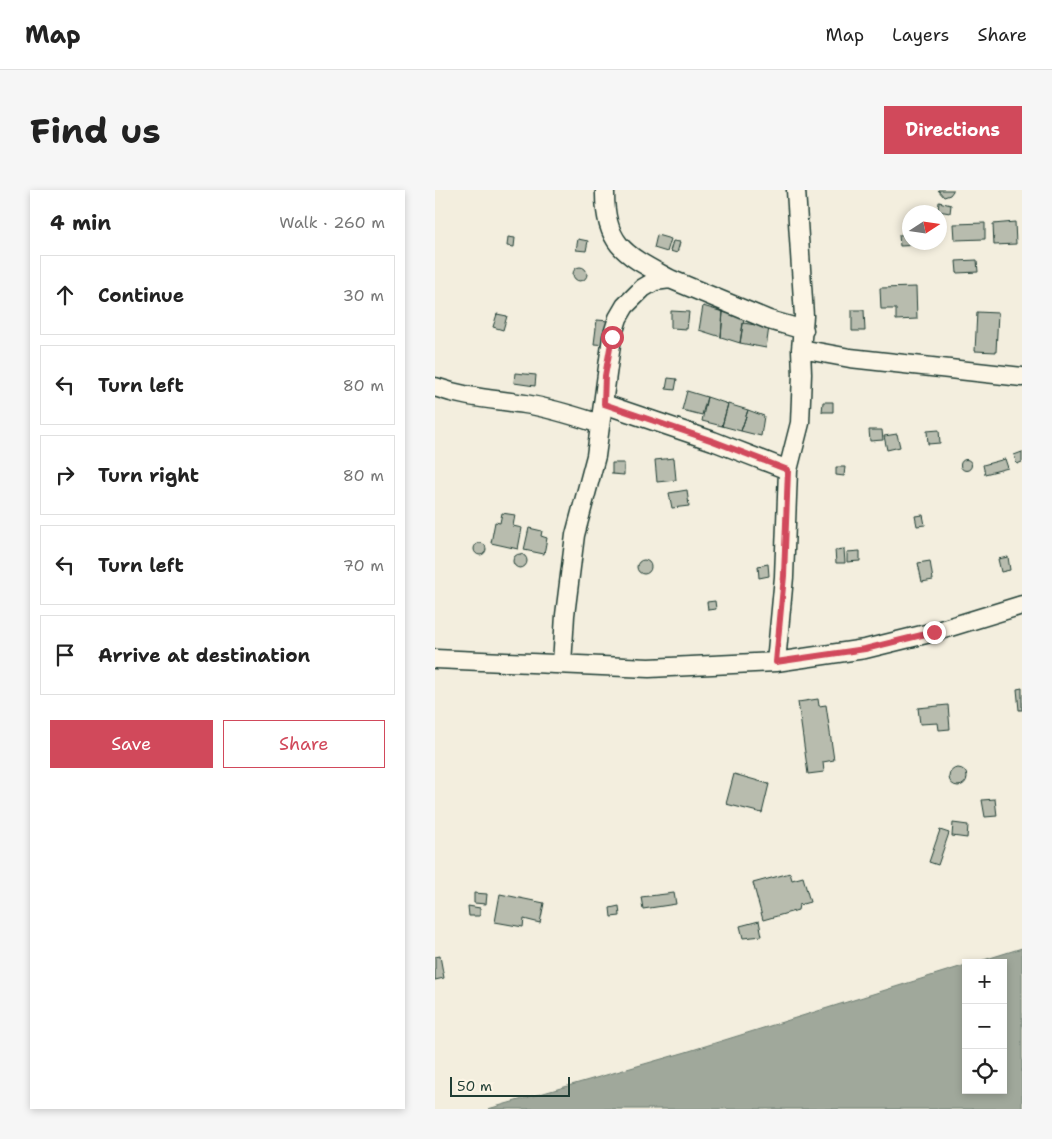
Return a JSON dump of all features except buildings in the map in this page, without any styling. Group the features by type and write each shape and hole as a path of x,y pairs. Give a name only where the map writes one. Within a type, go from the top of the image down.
{"street":[{"path":"605,190 607,223 618,245 630,256 670,279 769,320 804,330"},
{"path":"776,662 784,576 788,470 800,423 801,349 804,330 796,190"},
{"path":"562,664 565,615 575,535 596,456 609,352 618,318 625,306 643,288 655,281 670,279"},
{"path":"801,349 850,358 1022,377"},
{"path":"435,387 469,398 525,404 567,413 600,424"},
{"path":"604,404 713,441 788,470"},
{"path":"435,660 649,668 776,662 865,649 934,632 1022,605"}],"shaded area":[{"path":"1022,948 1022,1109 488,1109 686,1052 962,966 962,1094 1007,1094 1007,959 987,959"}],"route":[{"path":"612,337 605,376 604,404 713,441 788,470 784,576 776,662 865,649 934,632"}]}
